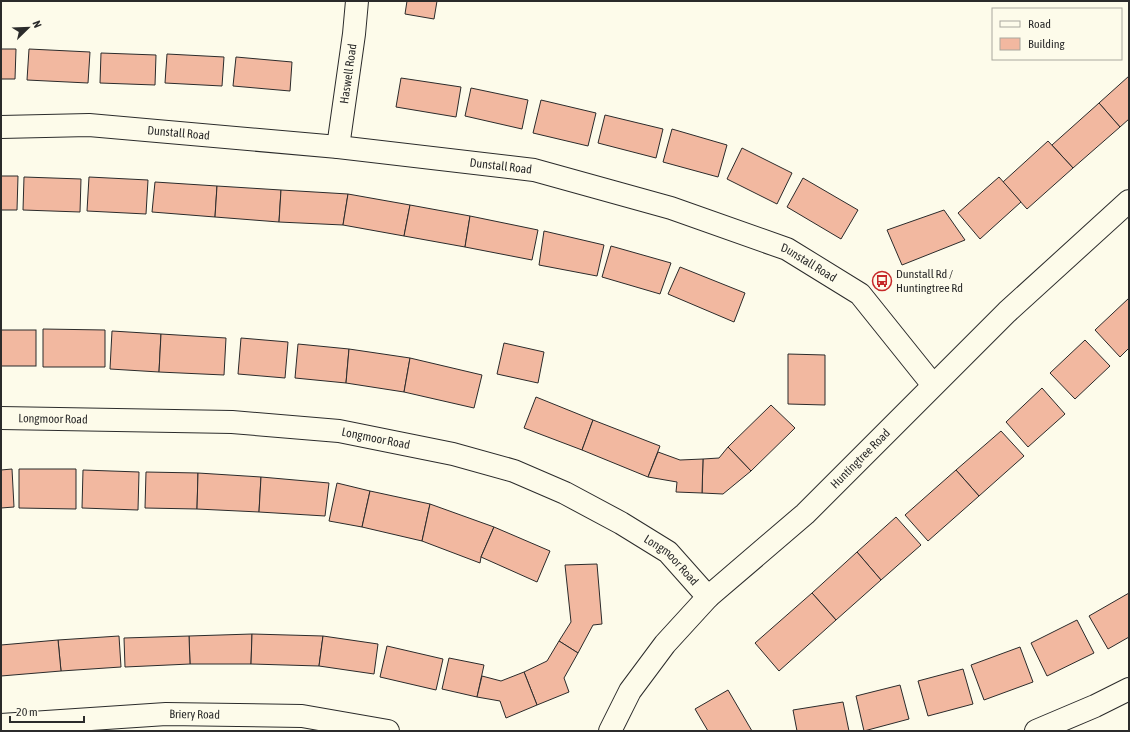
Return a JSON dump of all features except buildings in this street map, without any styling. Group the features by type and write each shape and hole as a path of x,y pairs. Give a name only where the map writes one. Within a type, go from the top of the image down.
{"street":[{"name":"Haswell Road","path":"338,147 354,34 357,1"},
{"name":"Dunstall Road","path":"1,127 89,125 338,147 534,170 671,208 787,249 860,294 933,386"},
{"name":"Huntingtree Road","path":"610,731 630,691 665,644 708,597 805,514 1008,312 1129,201"},
{"name":"Longmoor Road","path":"1,418 232,422 338,431 453,454 514,471 565,493 620,523 668,552 708,597"},
{"path":"1036,731 1129,690"},
{"name":"Briery Road","path":"1,725 166,714 302,716 388,731"}],"place":[{"name":"Dunstall Rd / Huntingtree Rd","path":"882,281"}]}
